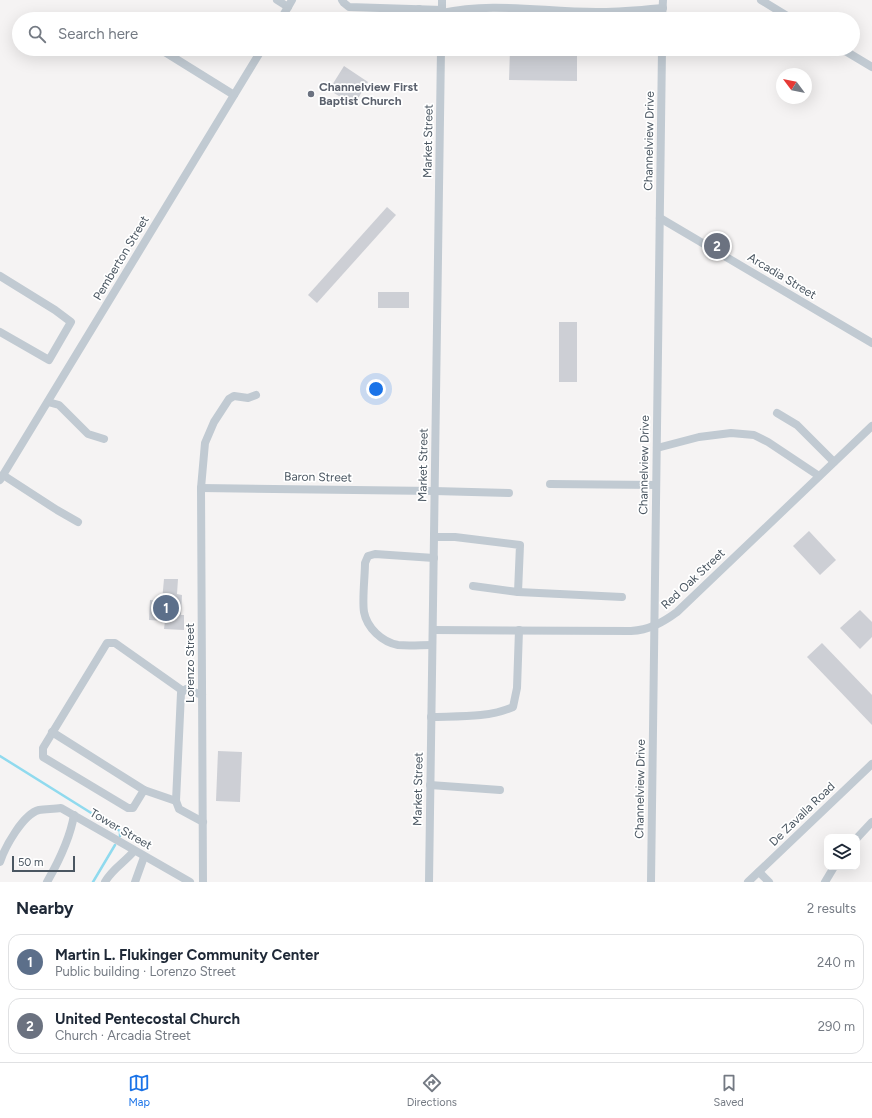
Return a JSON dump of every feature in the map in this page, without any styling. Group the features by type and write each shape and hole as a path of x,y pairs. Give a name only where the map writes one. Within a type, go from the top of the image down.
{"street":[{"path":"277,0 290,3 285,12"},
{"path":"342,0 349,7 419,9 517,8 601,12 663,4"},
{"path":"761,0 781,12"},
{"path":"171,56 234,96"},
{"name":"Pemberton Street","path":"2,477 258,56"},
{"name":"Market Street","path":"429,882 441,56"},
{"name":"Channelview Drive","path":"651,882 662,56"},
{"path":"854,56 872,67"},
{"name":"Arcadia Street","path":"660,218 872,343"},
{"path":"0,276 55,310 70,322 49,360 0,332"},
{"name":"Lorenzo Street","path":"203,882 201,488 205,443 214,422 229,399 234,396 248,398 256,395"},
{"path":"48,402 59,405 88,434 104,439"},
{"path":"777,413 796,425 834,462"},
{"name":"Red Oak Street","path":"433,630 631,631 654,627 667,620 677,612 872,426"},
{"path":"657,448 699,437 731,433 754,435 768,442 819,476"},
{"path":"2,477 78,522"},
{"path":"550,484 656,484"},
{"name":"Baron Street","path":"201,488 509,493"},
{"path":"434,537 455,536 520,545 518,592"},
{"path":"432,645 397,644 387,641 378,635 367,623 364,611 365,563 368,556 375,554 434,558"},
{"path":"473,586 518,592 622,597"},
{"path":"432,717 494,713 513,707 517,688 519,630"},
{"path":"144,790 132,808 128,808 43,757 43,748 107,643 115,643 183,691 186,689 202,695"},
{"path":"183,691 181,693 176,801 179,809 203,822"},
{"path":"52,732 144,790 176,801"},
{"name":"De Zavalla Road","path":"748,882 872,764"},
{"path":"430,785 500,790"},
{"name":"Tower Street","path":"0,862 4,850 25,820 38,810 61,808 144,857 190,882"},
{"path":"47,882 64,848 72,828 74,815"},
{"path":"860,835 872,822"},
{"path":"105,882 117,867 127,860 134,851"},
{"path":"135,882 144,857"},
{"path":"825,882 832,870"},
{"path":"759,872 769,882"}],"building":[{"path":"510,56 577,56 577,81 509,80"},
{"path":"344,66 368,82 354,105 329,90"},
{"path":"387,207 396,215 317,303 308,295"},
{"path":"378,292 409,292 409,308 378,308"},
{"path":"559,322 577,322 577,382 559,382"},
{"path":"809,531 836,560 820,575 793,546"},
{"path":"164,579 178,579 177,594 182,595 181,615 184,615 184,630 164,629 165,621 149,620 150,600 162,601"},
{"path":"860,610 872,622 872,637 860,649 840,628"},
{"path":"822,643 872,695 872,725 807,657"},
{"path":"218,751 242,752 240,802 216,801"}],"waterway":[{"path":"0,756 120,831 120,836"},
{"path":"93,882 115,845"}],"place":[{"name":"Channelview First Baptist Church","path":"311,94"},
{"name":"United Pentecostal Church","path":"717,246"},
{"name":"Martin L. Flukinger Community Center","path":"166,608"}]}
